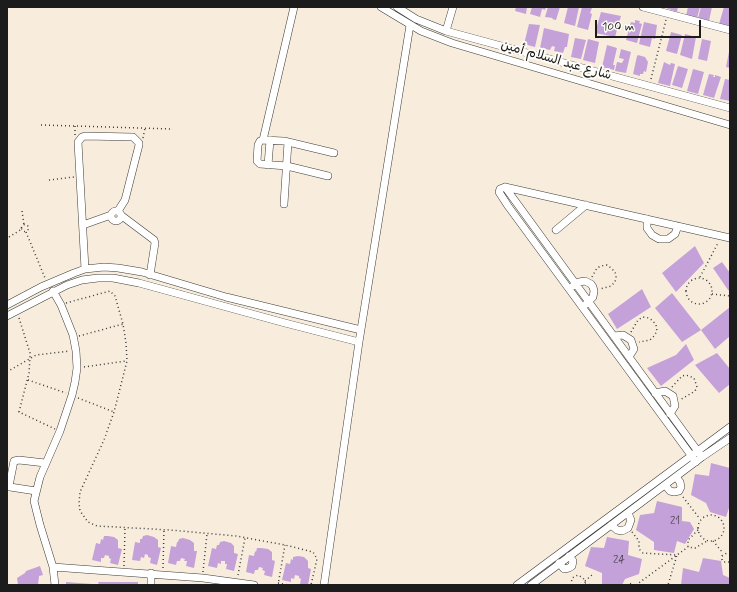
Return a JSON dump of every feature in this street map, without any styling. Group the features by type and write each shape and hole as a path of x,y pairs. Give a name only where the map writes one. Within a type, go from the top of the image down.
{"street":[{"path":"268,165 266,140 294,7"},
{"name":"شارع عبد السلام أمين","path":"381,7 410,25 436,37 468,48 730,125"},
{"name":"شارع عبد السلام أمين","path":"397,7 416,19 446,31 730,108"},
{"path":"446,31 453,7"},
{"path":"645,7 730,30"},
{"path":"324,585 359,342 410,25"},
{"path":"83,225 117,214 125,200 139,145 136,138 85,136 78,142 83,225 86,269"},
{"path":"328,176 287,166 260,164 257,161 258,144 260,141 266,140 288,142 334,153"},
{"path":"284,204 288,142"},
{"path":"505,187 670,414 694,453"},
{"path":"699,460 569,290 500,194 500,189 505,187 730,238"},
{"path":"556,230 586,205"},
{"path":"117,214 154,240 155,243 150,274"},
{"path":"647,219 647,228 652,236 659,239 668,239 675,234 678,226"},
{"path":"7,304 74,272 104,267 133,270 150,274 226,297 361,330"},
{"path":"131,281 133,270"},
{"path":"7,316 67,285 82,280 113,278 131,281 359,342"},
{"path":"569,290 582,281 588,282 593,287 593,297 582,307"},
{"path":"53,291 68,320 74,338 77,368 72,395 60,431 45,463 34,500 36,512 53,567 55,585"},
{"path":"614,336 623,335 631,340 634,349 629,358"},
{"path":"655,393 661,391 668,392 673,396 676,402 674,409 670,414"},
{"path":"517,585 730,427"},
{"path":"531,585 730,438"},
{"path":"36,491 10,488 9,483 14,461 18,460 45,463"},
{"path":"665,485 670,491 679,491 681,487 680,482 676,477"},
{"path":"611,525 617,530 622,531 628,528 631,520 628,513"},
{"path":"53,567 151,573 254,585"},
{"path":"151,573 151,585"}],"path":[{"path":"649,86 667,14"},
{"path":"41,125 173,129"},
{"path":"49,180 80,176"},
{"path":"10,237 22,229 24,225 22,211"},
{"path":"24,225 28,226 29,230 26,232"},
{"path":"22,229 26,232 47,284"},
{"path":"700,278 722,236"},
{"path":"588,282 597,268 601,266 612,268 615,272 615,282 611,286 594,290"},
{"path":"695,278 700,278 710,283 712,294 705,303 694,304 686,296 685,291 690,281 695,278"},
{"path":"61,305 110,291 115,296 124,324 127,361 114,412 104,440 80,492 80,511 88,522 97,526 207,533 245,538 285,545 313,552 316,555 316,559 311,585"},
{"path":"712,294 730,296"},
{"path":"16,310 30,352 29,373 19,412 60,431"},
{"path":"643,317 649,318 653,321 656,326 656,331 650,340 631,340 634,324 638,320 643,317"},
{"path":"74,338 124,324"},
{"path":"7,372 36,355 76,350"},
{"path":"77,368 127,361"},
{"path":"668,392 682,376 691,376 694,378 697,387 695,391 676,402"},
{"path":"679,491 700,519"},
{"path":"636,585 688,547 695,548 707,541 718,540 724,532 723,521 719,517 709,514 700,519 698,524 698,530 702,538 707,541"},
{"path":"124,572 125,528"},
{"path":"628,528 638,539 640,550 643,553 677,555"},
{"path":"162,574 164,530"},
{"path":"688,547 688,540 698,530"},
{"path":"203,578 207,533"},
{"path":"236,582 245,538"},
{"path":"712,541 724,554 730,554"},
{"path":"285,545 278,584 288,585"},
{"path":"724,554 722,560 724,562 730,562"},
{"path":"668,585 677,555"},
{"path":"585,581 593,574"},
{"path":"570,585 570,581 574,576 581,576 585,581 585,584 593,585"},
{"path":"627,585 629,583 632,585"}],"building":[{"path":"516,7 527,7 526,14 515,11"},
{"path":"532,7 546,7 545,10 542,9 540,17 530,14"},
{"path":"548,7 560,7 556,20 545,17"},
{"path":"568,7 579,7 575,26 564,23"},
{"path":"582,7 592,8 588,30 577,27"},
{"path":"678,7 677,12 666,8"},
{"path":"688,7 700,7 697,18 686,16"},
{"path":"701,7 712,7 709,21 698,18"},
{"path":"724,7 730,7 730,27 719,24"},
{"path":"601,12 621,16 615,37 595,33"},
{"path":"635,20 640,21 639,23 642,24 637,43 626,40 631,22 635,23"},
{"path":"644,22 657,25 655,39 652,38 650,47 639,44"},
{"path":"529,24 540,25 535,47 524,44"},
{"path":"544,28 569,34 567,47 565,47 563,53 554,51 555,47 552,46 550,50 540,48"},
{"path":"671,32 682,35 677,54 666,51"},
{"path":"685,34 696,37 692,59 680,55"},
{"path":"575,38 586,40 581,59 571,57"},
{"path":"588,39 599,42 595,63 583,60"},
{"path":"702,39 711,41 707,61 698,59"},
{"path":"607,45 617,48 613,65 615,65 614,70 602,67"},
{"path":"621,49 631,52 626,73 615,71 617,62 622,63 624,59 619,58"},
{"path":"730,52 730,68 726,67"},
{"path":"638,55 645,57 648,62 646,72 644,71 643,74 640,74 640,76 633,74"},
{"path":"664,62 670,65 671,63 675,64 670,86 658,83"},
{"path":"678,66 688,69 682,88 672,85"},
{"path":"693,69 704,72 698,94 687,91"},
{"path":"709,74 714,75 713,77 715,77 715,75 721,77 714,98 703,95"},
{"path":"725,79 730,80 730,101 720,99"},
{"path":"695,246 704,263 676,292 662,273"},
{"path":"722,262 730,273 730,291 713,268"},
{"path":"642,289 651,307 617,329 608,314"},
{"path":"672,293 701,330 682,342 655,308"},
{"path":"730,307 730,336 715,349 701,330"},
{"path":"686,344 694,360 661,386 647,368 676,355"},
{"path":"717,353 730,369 730,384 719,393 695,365"},
{"path":"711,463 730,468 730,505 726,517 710,512 706,503 691,495 695,474 709,476"},
{"path":"657,501 682,507 682,521 690,522 694,529 685,544 677,541 674,553 654,550 654,542 636,530 640,515 654,513"},
{"path":"147,535 158,540 158,547 161,548 157,565 150,563 151,558 145,554 144,558 141,557 140,561 132,560 135,542 140,543 140,539"},
{"path":"104,536 114,537 118,540 118,548 122,549 118,565 110,563 111,559 109,556 105,555 104,558 101,558 101,562 92,560 96,543 100,544 101,539 103,540"},
{"path":"607,537 629,541 628,555 642,559 639,574 625,579 622,585 602,585 602,573 585,566 591,547 604,548"},
{"path":"183,538 194,543 194,551 197,551 194,568 186,566 187,561 184,561 185,559 181,558 180,561 177,561 176,565 168,563 171,546 176,547 179,539"},
{"path":"224,541 231,543 234,546 234,553 238,554 234,571 226,569 227,564 225,564 225,561 221,561 221,564 218,563 217,568 208,566 212,548 216,549 220,542"},
{"path":"257,548 268,549 272,552 272,560 275,561 272,577 264,575 265,571 262,570 263,568 259,567 258,570 255,570 254,574 246,572 249,555 254,556"},
{"path":"293,557 304,557 308,561 308,568 311,569 308,585 300,584 301,579 299,576 295,575 294,579 291,578 291,582 282,580 286,563 290,564"},
{"path":"703,558 721,561 723,575 730,578 730,585 681,585 683,568 699,572"},
{"path":"40,566 43,575 39,576 38,585 18,585 17,578 26,571"},
{"path":"66,582 92,584 92,585 66,585"},
{"path":"98,582 138,582 138,585 99,585"}]}
